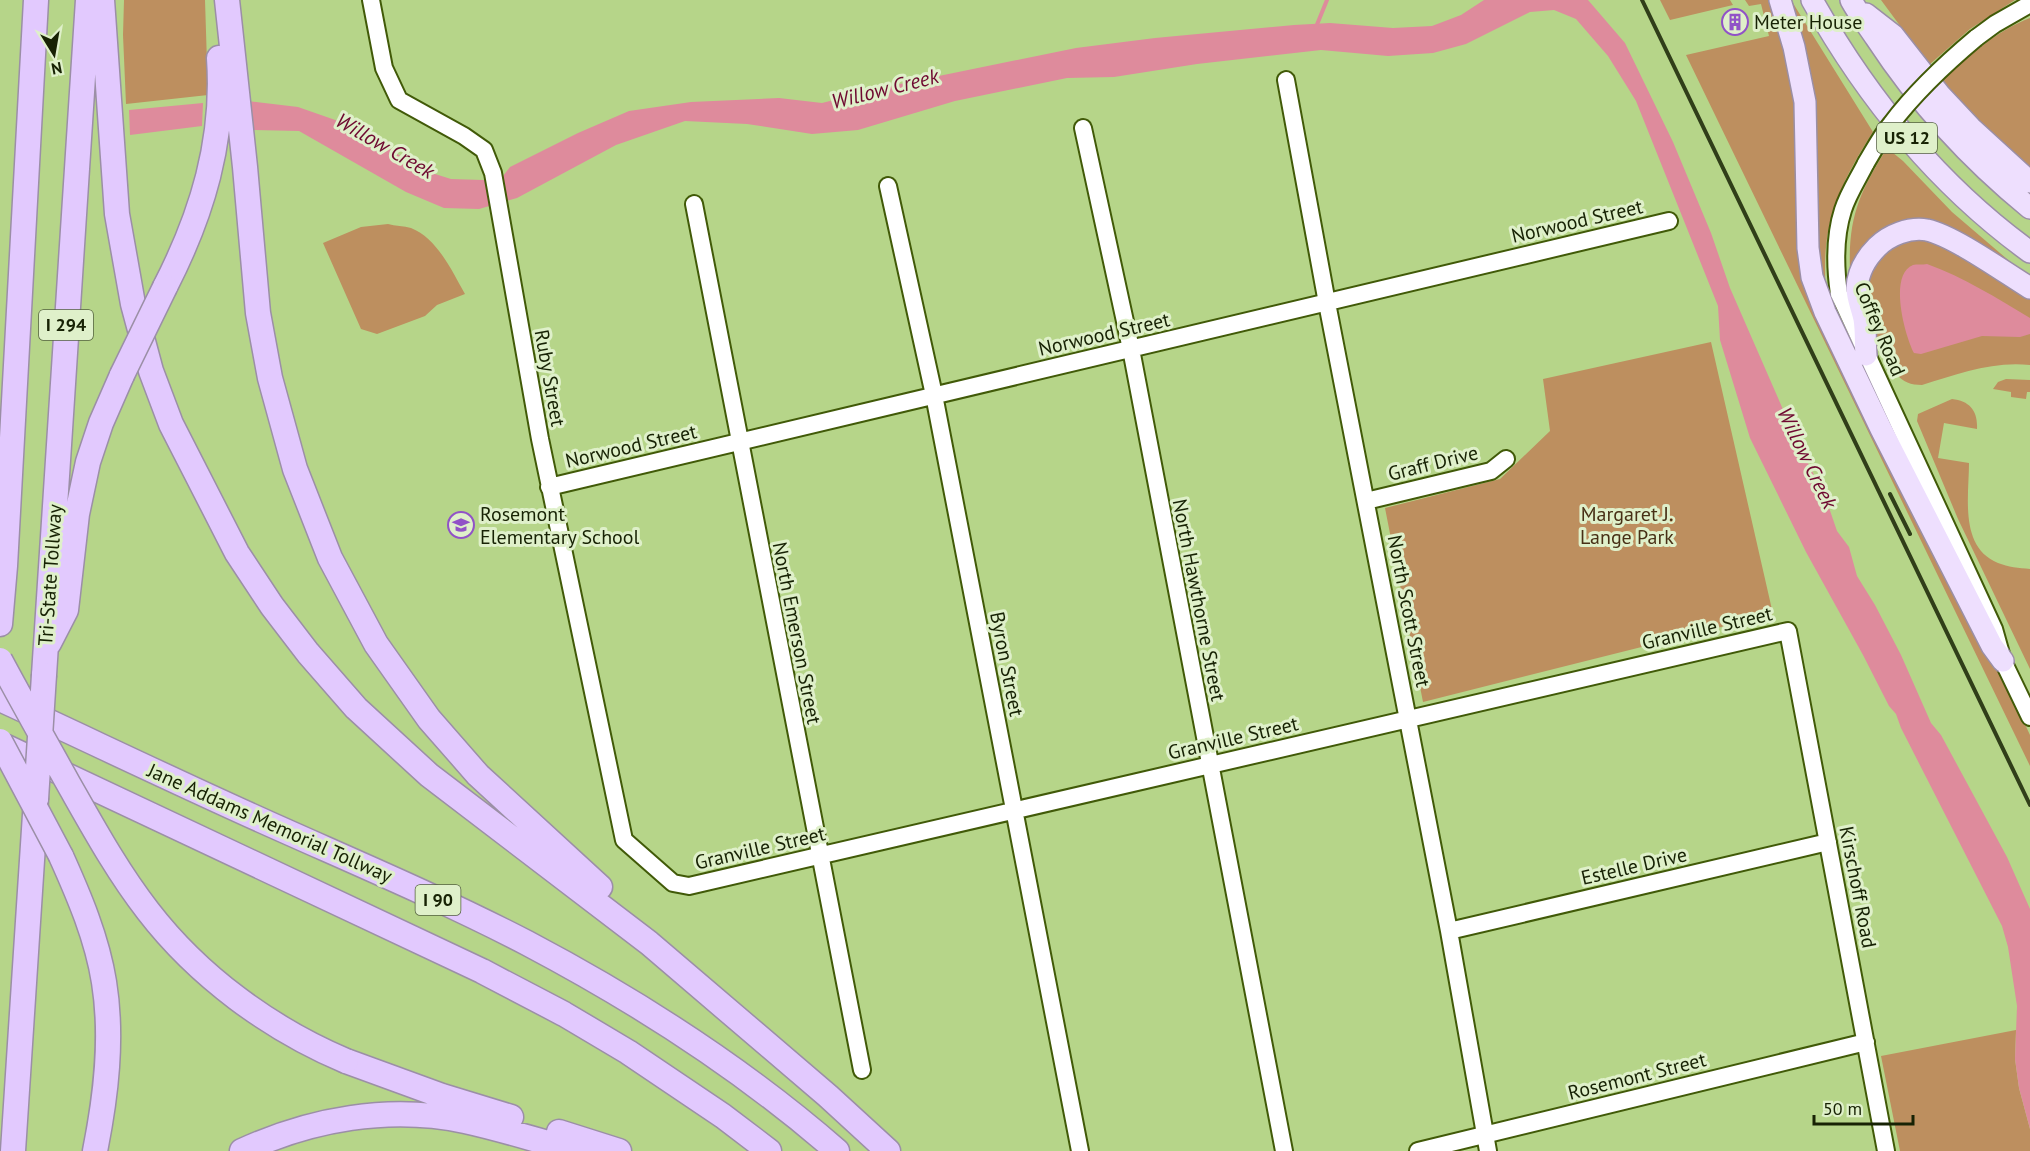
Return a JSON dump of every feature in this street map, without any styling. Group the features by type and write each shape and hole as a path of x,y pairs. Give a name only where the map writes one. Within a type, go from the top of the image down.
{"highway":[{"name":"I 294","path":"0,624 36,0"},
{"name":"Tri-State Tollway","path":"13,1151 88,0"},
{"path":"102,0 117,214 133,304 152,371 171,424 237,553 272,606 308,653 356,708 429,775 649,943 828,1096 888,1151"},
{"path":"45,650 66,610 77,514 88,462 101,423 192,231 202,201 213,151 220,100 214,0"},
{"path":"227,0 258,313 270,378 295,469 330,558 376,644 429,719 478,775 621,906 649,943"},
{"path":"0,660 104,846 149,912 177,944 213,979 259,1014 297,1037 346,1061 442,1096 619,1151"},
{"name":"Jane Addams Memorial Tollway","path":"2,699 455,908 528,944 608,988 699,1045 762,1090 837,1151"},
{"path":"0,742 61,856 80,899 92,933 104,981 108,1024 108,1061 95,1151"},
{"name":"Jane Addams Memorial Tollway","path":"0,742 482,970 628,1052 723,1116 769,1151"},
{"path":"242,1151 298,1129 342,1119 385,1114 465,1121 576,1151"}],"main road":[{"path":"1780,0 1794,47 1805,102 1808,248 1812,277 1825,312 1886,440 1992,646 2003,661"},
{"name":"US 12","path":"1812,0 1846,57 1916,149 1986,217 2030,252"},
{"path":"1852,3 1893,34 1940,94 1963,119 2030,182"},
{"name":"US 12","path":"1852,3 1894,65 1935,115 1978,162 2030,208"},
{"path":"1866,355 1864,319 1857,289 1859,278 1865,262 1874,250 1885,240 1902,231 1926,230 1953,241 2030,288"}],"street":[{"name":"Ruby Street","path":"371,0 384,68 399,100 464,135 484,150 492,173 549,487 624,840 673,884 689,886"},
{"name":"Coffey Road","path":"2030,4 1995,24 1945,64 1912,97 1889,126 1866,163 1843,210 1835,263 1839,294 1995,628 2003,661 2030,717"},
{"name":"North Scott Street","path":"1286,80 1449,932 1487,1143"},
{"name":"North Hawthorne Street","path":"1083,128 1131,349 1284,1151"},
{"name":"Byron Street","path":"888,186 934,395 1080,1151"},
{"name":"North Emerson Street","path":"694,204 862,1070"},
{"name":"Norwood Street","path":"549,487 1669,221"},
{"name":"Graff Drive","path":"1366,501 1491,471 1506,459"},
{"name":"Granville Street","path":"689,886 1788,631"},
{"name":"Kirschoff Road","path":"1788,631 1886,1151"},
{"name":"Estelle Drive","path":"1449,932 1828,842"},
{"name":"Rosemont Street","path":"1418,1151 1487,1143 1866,1042"}],"green space":[{"path":"124,0 205,0 208,95 126,104"},
{"path":"1660,0 1730,0 1733,5 1670,20"},
{"path":"1745,0 1771,0 1796,95 1800,244 2030,735 2030,766 1686,55 1769,36 1761,4 1749,6"},
{"path":"1791,0 1873,132 1842,187 1832,216 1825,254 1825,303"},
{"path":"1881,0 2015,0 1970,29 1929,65"},
{"path":"2030,18 2030,170 1987,132 1941,82 1994,37"},
{"path":"1887,148 1903,161 1952,212 2014,265 2012,269 1934,224 1850,271 1851,236 1857,206"},
{"path":"388,224 411,228 429,239 443,256 465,294 437,305 425,316 377,334 361,329 323,243 361,227"},
{"path":"1920,239 1942,244 2030,297 2030,365 1989,367 1922,385 1907,382 1896,374 1869,318 1866,306 1867,292 1872,271 1883,255 1899,244"},
{"name":"Margaret J. Lange Park","path":"1711,342 1773,614 1423,702 1385,508 1500,479 1550,431 1543,379"},
{"path":"2006,379 2030,380 2030,392 2027,392 2026,399 2011,397 2011,392 1993,389 1998,382"},
{"path":"1952,399 1964,402 1972,408 1976,417 1977,429 1944,423 1938,458 1969,463 1969,519 1977,545 1998,563 2030,569 2030,669 1958,519 1917,421 1918,414"},
{"path":"2016,1030 2015,1059 2019,1088 2030,1129 2030,1151 1900,1151 1881,1056"}],"water":[{"name":"Willow Creek","path":"1484,0 1588,0 1625,43 1673,142 1711,233 1730,288 1795,437 1826,499 1837,531 1849,547 1857,576 1901,655 1931,723 1941,735 2007,857 2030,909 2030,1129 2019,1088 2015,1059 2017,1006 2008,947 2002,926 1896,714 1889,706 1806,552 1750,438 1720,340 1718,306 1636,101 1608,56 1576,19 1554,10 1530,12 1466,44 1433,53 1388,56 1321,50 1197,64 1114,77 1067,78 955,101 858,130 812,134 747,124 685,121 616,145 517,198 479,209 444,208 406,192 299,131 253,130 247,101 298,107 341,122 386,146 419,169 451,179 483,180 503,176 510,167 578,133 629,111 691,102 779,98 822,103 890,86 1076,48 1155,38 1330,23 1393,28 1432,26 1461,15"},
{"path":"203,103 202,126 130,135 129,110"},
{"path":"1927,264 1967,282 2030,318 2030,334 2020,337 1982,336 1921,354 1914,353 1903,320 1901,281 1905,271 1913,265"}],"waterway":[{"path":"1316,27 1327,0"}],"railway":[{"path":"1642,0 2030,805"},
{"path":"1890,494 1910,534"}],"place":[{"name":"Meter House","path":"1735,22"},
{"name":"Rosemont Elementary School","path":"461,525"}]}
